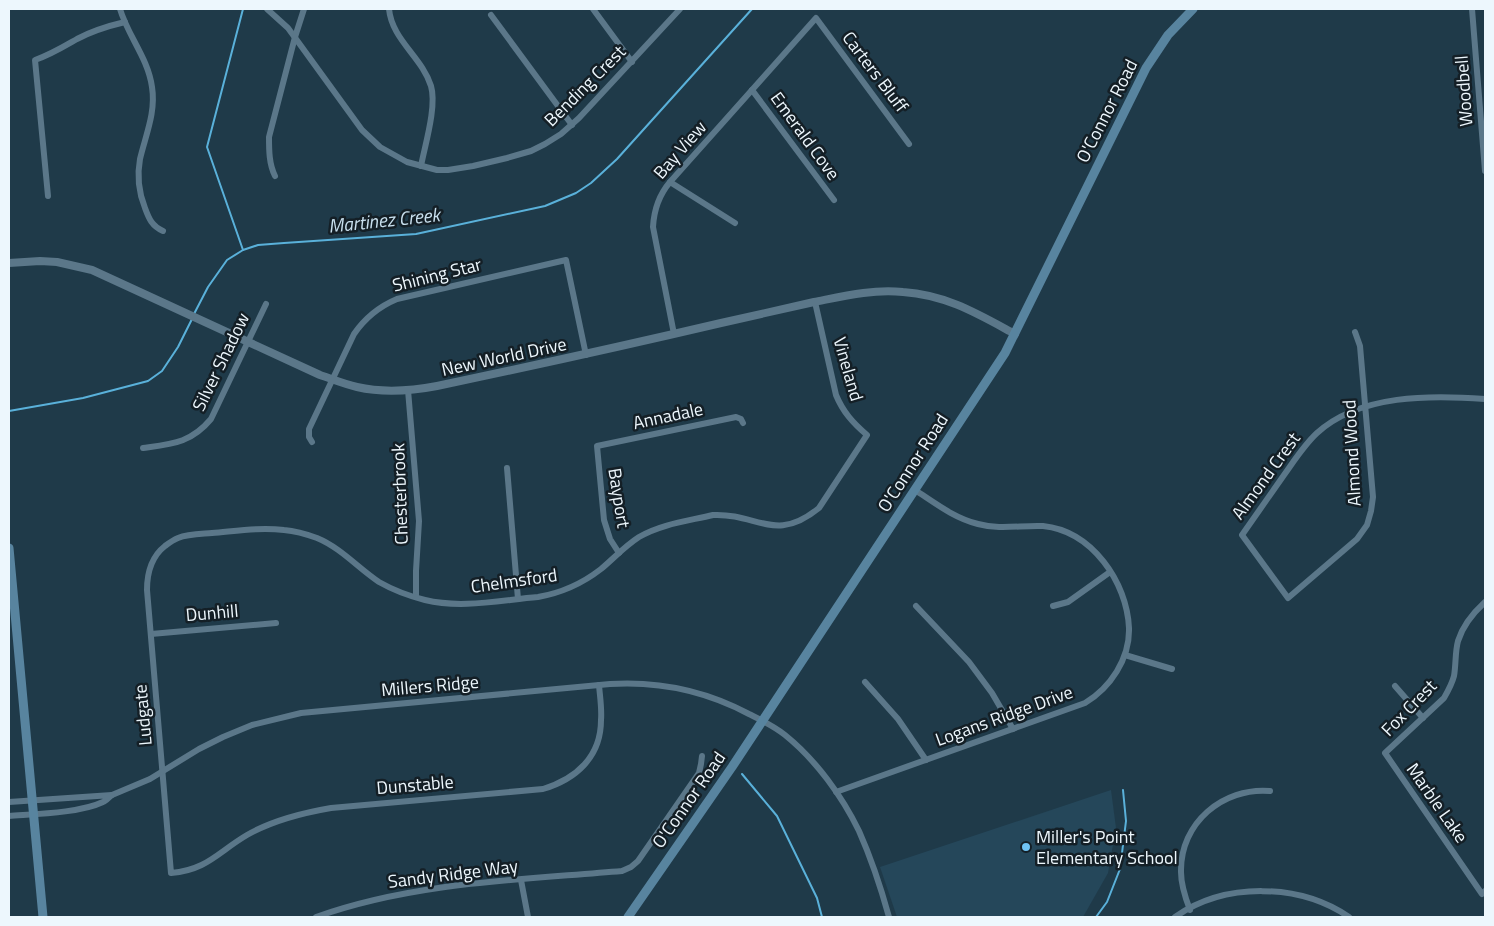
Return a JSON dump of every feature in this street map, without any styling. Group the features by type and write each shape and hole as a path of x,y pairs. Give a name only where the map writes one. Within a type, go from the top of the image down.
{"main road":[{"name":"O'Connor Road","path":"628,917 727,775 1005,353 1146,68 1168,35 1193,9"},
{"path":"9,548 44,917"}],"street":[{"path":"120,9 145,60 153,90 152,112 140,160 140,193 150,222 155,228 163,231"},
{"name":"Bending Crest","path":"267,9 288,28 362,130 380,147 407,162 438,170 473,166 532,151 561,134 572,125 632,62 680,9"},
{"path":"275,176 269,154 269,137 304,9"},
{"path":"389,9 395,31 424,70 431,87 433,103 421,166"},
{"path":"593,9 632,62"},
{"name":"Woodbell","path":"1472,9 1483,102 1485,171"},
{"path":"491,15 572,125"},
{"name":"Bay View","path":"674,334 653,227 658,201 670,182 816,18"},
{"name":"Carters Bluff","path":"816,18 909,144"},
{"path":"48,196 35,60 93,32 125,22"},
{"name":"Emerald Cove","path":"752,90 834,200"},
{"path":"670,182 736,223"},
{"name":"Shining Star","path":"312,442 309,436 309,429 349,342 359,326 373,312 388,302 405,296 566,260 586,355"},
{"name":"New World Drive","path":"9,263 57,262 92,270 320,375 355,387 367,389 408,390 437,386 586,355 870,291 918,293 955,303 976,312 1015,334"},
{"name":"Vineland","path":"815,302 836,395 848,417 867,435"},
{"name":"Silver Shadow","path":"143,448 178,442 194,436 211,419 266,304"},
{"name":"Almond Wood","path":"1288,598 1357,539 1367,525 1371,511 1373,497 1366,406 1360,346 1355,332"},
{"name":"Chesterbrook","path":"408,390 419,521 416,597"},
{"name":"Almond Crest","path":"1288,598 1242,535 1302,450 1317,433 1346,413 1387,401 1443,397 1485,400"},
{"name":"Annadale","path":"597,446 736,417 741,419 743,423"},
{"name":"Chelmsford","path":"156,556 164,547 185,536 254,529 286,530 306,534 330,545 379,581 393,589 416,597 442,603 458,604 550,595 578,584 602,568 630,543 650,531 662,527 713,515 734,517 773,526 786,525 809,516 827,498 867,435"},
{"name":"Bayport","path":"597,446 604,520 607,533 619,553"},
{"path":"507,468 518,599"},
{"name":"Logans Ridge Drive","path":"836,792 1076,708 1092,699 1117,672 1129,635 1128,616 1120,590 1094,550 1085,543 1071,534 1042,526 1003,528 980,525 957,516 915,490"},
{"name":"Ludgate","path":"156,556 147,581 171,872"},
{"path":"1053,606 1068,602 1110,572"},
{"name":"Fox Crest","path":"1385,753 1444,698 1454,676 1458,642 1463,628 1472,615 1485,602"},
{"path":"916,606 970,662 1014,729"},
{"name":"Dunhill","path":"151,634 276,623"},
{"path":"1124,654 1172,669"},
{"path":"865,682 898,719 926,760"},
{"name":"Millers Ridge","path":"9,802 112,795 163,772 199,749 223,737 252,725 300,713 599,685 626,683 654,684 679,688 733,705 785,735 803,752 836,792 858,831 889,917"},
{"name":"Dunstable","path":"171,872 185,872 198,867 246,835 264,826 310,811 543,789 558,785 583,767 595,748 601,727 599,685"},
{"path":"1395,686 1423,718"},
{"name":"Marble Lake","path":"1385,753 1484,893"},
{"name":"Sandy Ridge Way","path":"316,917 370,901 424,890 622,871 638,861 699,772 702,756"},
{"path":"1190,910 1183,887 1181,862 1185,846 1196,824 1207,811 1221,802 1244,792 1270,791"},
{"name":"Millers Ridge","path":"9,816 68,811 104,802 112,795"},
{"path":"67,798 68,811"},
{"path":"596,873 597,881"},
{"path":"520,880 528,917"},
{"path":"1175,917 1210,899 1261,891 1287,893 1316,900 1331,906 1349,917"}],"shaded area":[{"name":"Miller's Point Elementary School","path":"1111,790 1116,828 1108,873 1083,917 897,917 880,867"}],"waterway":[{"path":"243,9 207,147 243,250"},
{"name":"Martinez Creek","path":"194,314 208,287 227,260 243,250 258,245 416,234 545,206 576,193 591,183 617,159 752,9"},
{"name":"Martinez Creek","path":"9,411 83,398 148,381 162,371 178,347 192,319"},
{"path":"742,774 777,816 817,898 822,917"},
{"path":"1096,917 1107,902 1120,869 1126,821 1123,790"}],"place":[{"name":"Miller's Point Elementary School","path":"1026,847"}]}
